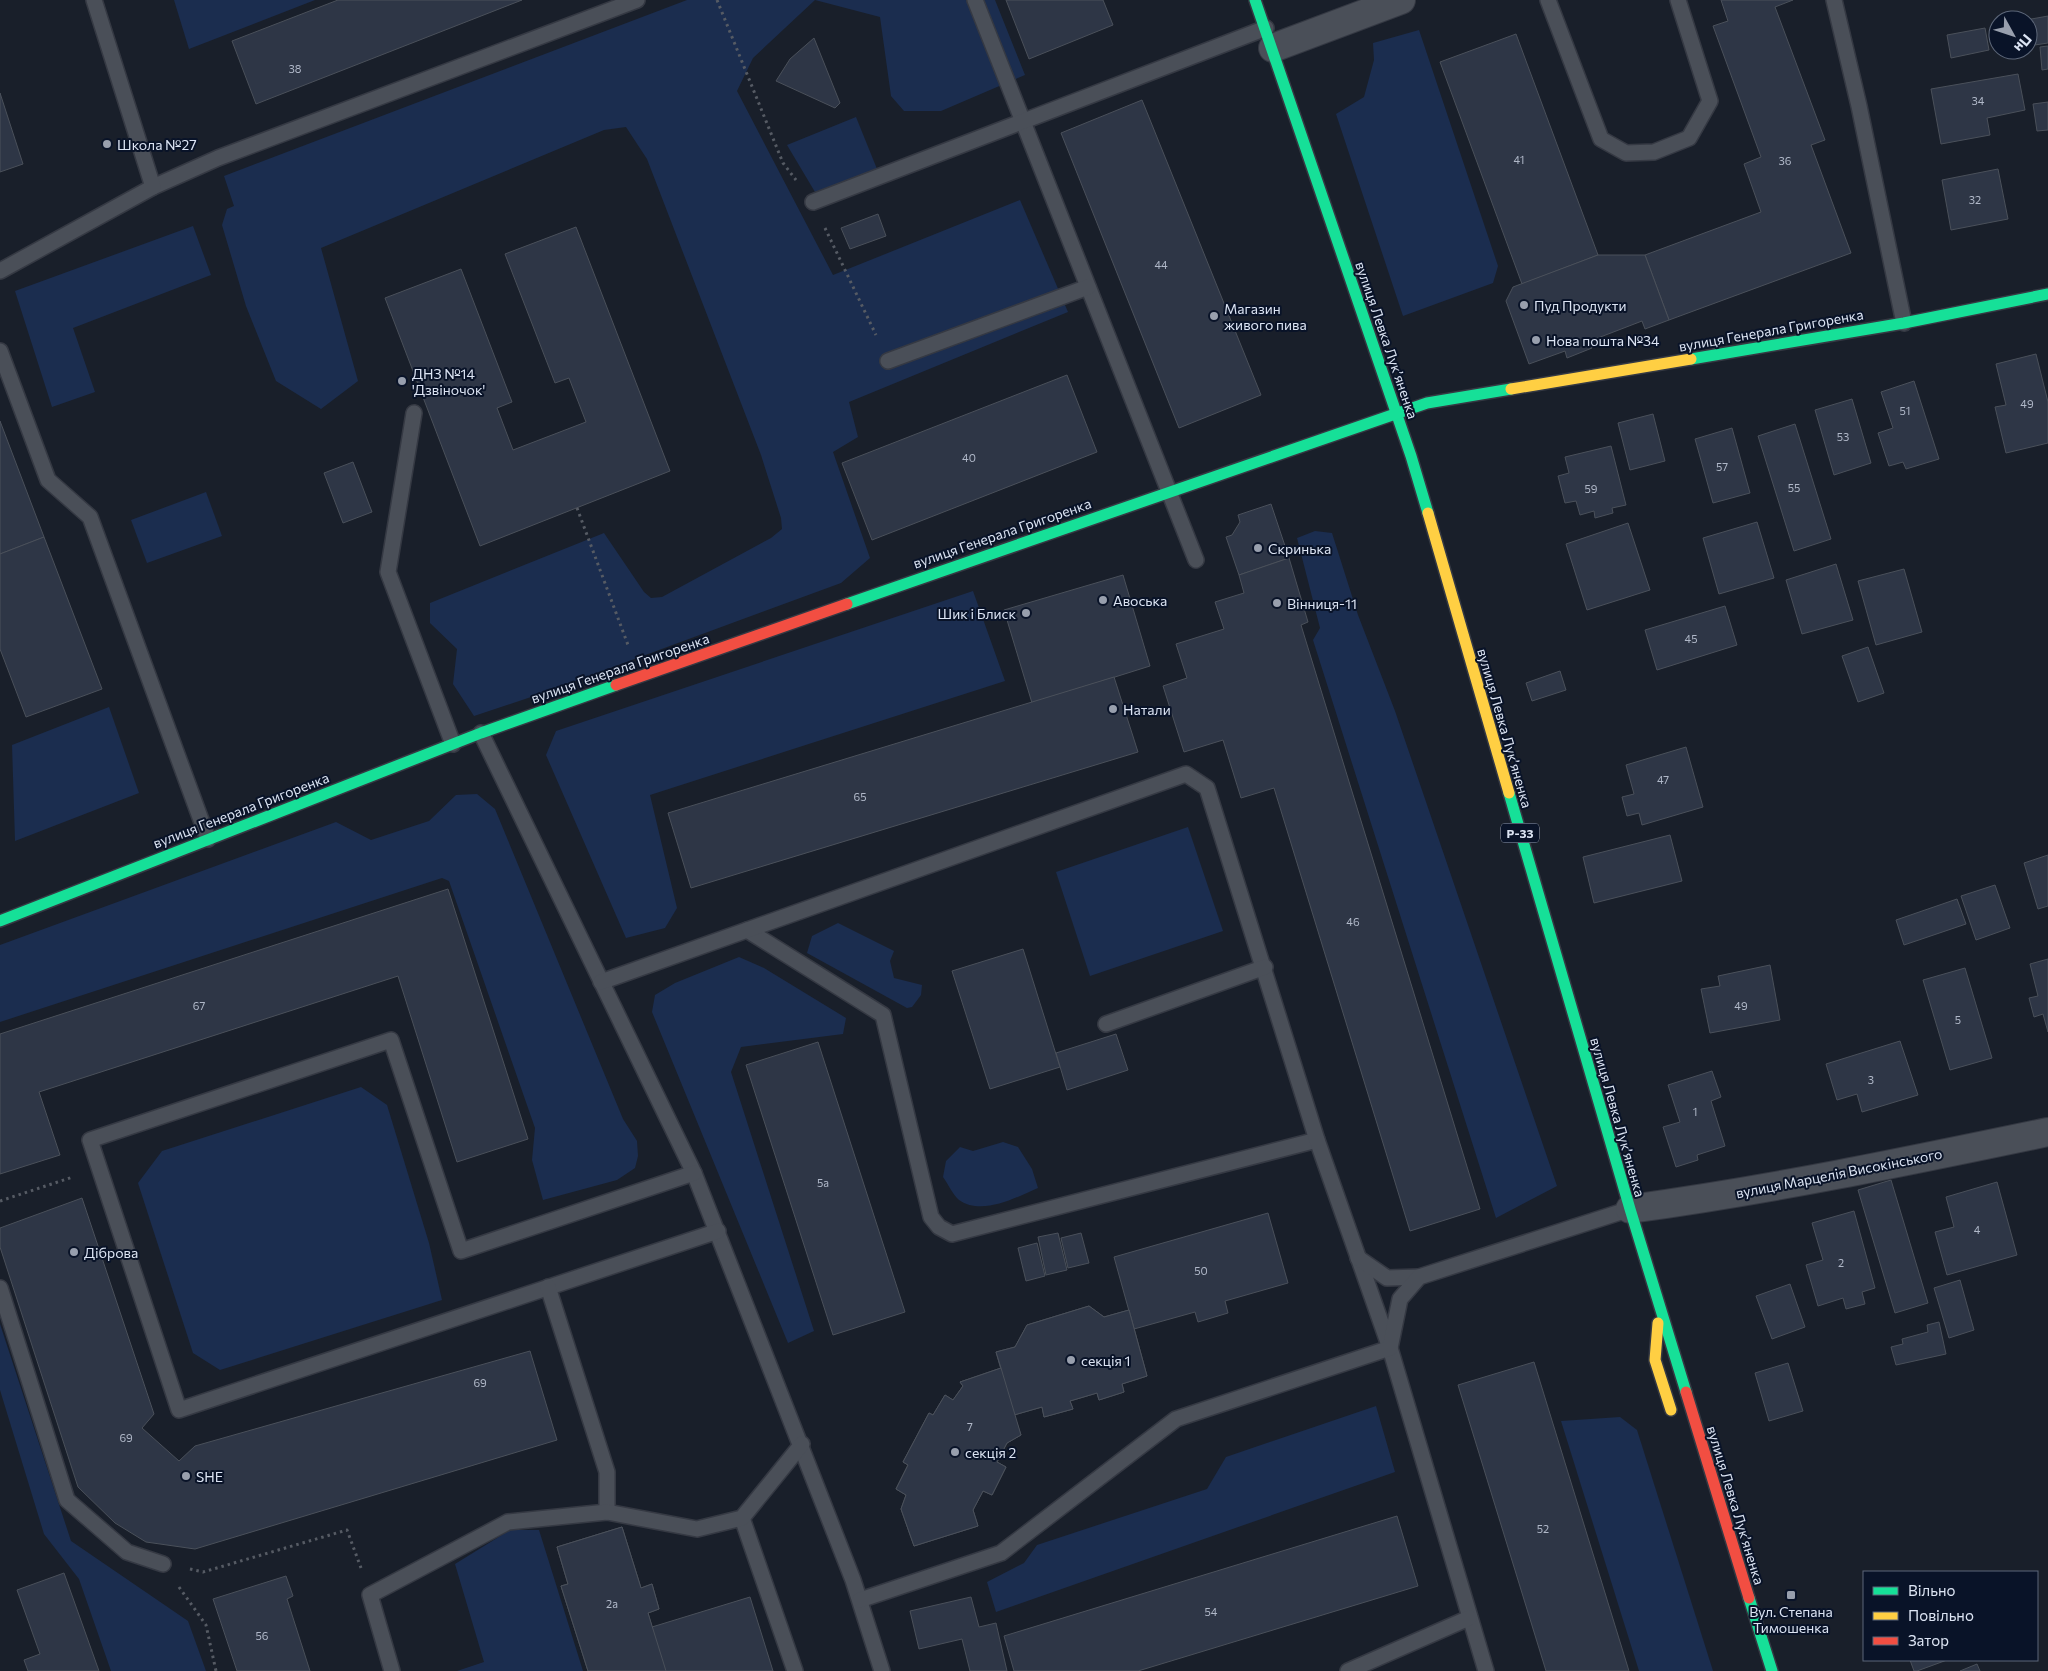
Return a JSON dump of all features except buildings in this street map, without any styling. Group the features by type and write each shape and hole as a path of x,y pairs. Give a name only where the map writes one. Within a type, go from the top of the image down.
{"street":[{"name":"вулиця Левка Лукʼяненка","path":"1255,0 1411,456 1630,1210 1772,1671"},
{"path":"1269,38 1401,0"},
{"name":"вулиця Генерала Григоренка","path":"0,921 482,733 1169,490 1396,413 1427,404 1904,323 2048,294"},
{"name":"вулиця Марцелія Високінського","path":"1630,1210 1911,1161 2048,1132"},
{"path":"1659,1306 1655,1360 1675,1423"},
{"path":"1695,1465 1717,1496"}],"lane":[{"path":"94,0 153,187"},
{"path":"0,271 153,187 228,154 598,7 637,0"},
{"path":"974,0 1196,560"},
{"path":"1548,0 1601,139 1626,154 1654,152 1689,138 1710,101 1678,0"},
{"path":"1834,0 1859,106 1904,323"},
{"path":"813,202 1022,120 1269,38"},
{"path":"888,361 1088,287"},
{"path":"0,351 48,480 90,517 208,839"},
{"path":"414,413 388,572 453,744"},
{"path":"482,733 694,1174 802,1444 860,1600 882,1671"},
{"path":"601,982 1186,774 1207,788 1265,967 1317,1140 1390,1348 1486,1671"},
{"path":"747,930 883,1015 931,1217 939,1227 952,1234 1317,1140"},
{"path":"1106,1024 1265,967"},
{"path":"694,1174 461,1251 391,1040 90,1140 179,1410 718,1231"},
{"path":"1358,1258 1387,1278 1419,1277 1630,1210"},
{"path":"1390,1348 1400,1300 1419,1277"},
{"path":"548,1287 607,1472 607,1512"},
{"path":"0,1288 68,1500 127,1552 163,1564"},
{"path":"860,1600 1001,1553 1176,1419 1390,1348"},
{"path":"392,1671 370,1595 508,1522 607,1512 697,1528 742,1518 802,1444"},
{"path":"742,1518 795,1671"},
{"path":"1348,1671 1469,1618"}],"path":[{"path":"577,508 640,677"},
{"path":"0,1201 100,1168"},
{"path":"163,1564 203,1572 347,1530 370,1595"},
{"path":"163,1564 206,1625 216,1671"}],"shaded area":[{"path":"174,0 315,0 189,49"},
{"path":"687,0 815,0 753,58 737,91 833,275 1020,200 1068,312 849,402 858,437 833,452 870,558 841,583 537,695 474,716 453,684 457,649 430,623 430,603 604,533 644,592 651,598 662,597 771,538 782,529 781,518 761,455 647,159 626,127 604,130 321,248 358,381 321,409 276,381 246,306 222,225 227,209 234,206 224,176"},
{"path":"815,0 995,0 1025,75 941,111 904,111 891,96 880,17"},
{"path":"1419,30 1498,266 1493,283 1403,316 1336,114 1364,97 1374,60 1373,43"},
{"path":"856,117 877,169 815,192 787,145"},
{"path":"193,226 211,275 73,328 95,392 52,407 15,291"},
{"path":"206,492 222,536 147,563 131,520"},
{"path":"1315,531 1332,533 1358,615 1395,711 1557,1186 1496,1218 1313,640 1320,628 1297,538"},
{"path":"973,591 1005,681 650,795 677,908 665,928 626,938 546,755 556,731"},
{"path":"109,707 139,793 15,841 12,745"},
{"path":"477,794 495,809 623,1119 637,1141 638,1156 635,1168 617,1180 543,1200 532,1160 535,1128 449,881 442,878 0,1022 0,945 336,822 371,840 429,821 456,795"},
{"path":"1188,827 1223,931 1090,976 1056,872"},
{"path":"838,923 894,951 890,961 894,978 922,985 921,995 912,1007 907,1008 807,953 812,936"},
{"path":"739,957 764,968 846,1018 843,1034 741,1047 731,1072 814,1331 788,1343 652,1012 655,995 675,983"},
{"path":"361,1087 387,1105 429,1243 442,1300 220,1370 193,1353 138,1183 162,1151"},
{"path":"1003,1142 1018,1147 1032,1169 1038,1188 999,1204 988,1206 968,1204 959,1200 943,1177 946,1161 960,1147 973,1151"},
{"path":"0,1324 71,1541 188,1621 206,1671 111,1671 79,1579 44,1534 0,1390"},
{"path":"1376,1406 1395,1472 996,1612 987,1582 1024,1563 1037,1545 1207,1489 1226,1457"},
{"path":"1620,1417 1637,1430 1713,1671 1639,1671 1561,1421"},
{"path":"510,1530 539,1530 583,1671 457,1671 484,1662 455,1564"}],"traffic: fast":[{"path":"1255,0 1411,456 1428,513"},
{"path":"1691,359 1904,323 2048,294"},
{"path":"847,604 1427,403 1511,389"},
{"path":"0,921 481,733 616,685"},
{"path":"1509,793 1630,1209 1686,1392"},
{"path":"1749,1598 1772,1671"}],"traffic: slow":[{"path":"1511,389 1691,359"},
{"path":"1428,513 1509,793"},
{"path":"1658,1323 1655,1360 1671,1410"}],"traffic: jam":[{"path":"616,685 847,604"},
{"path":"1686,1392 1749,1598"}],"place":[{"name":"Школа №27","path":"107,144"},
{"name":"Пуд Продукти","path":"1524,305"},
{"name":"Магазин живого пива","path":"1214,316"},
{"name":"Нова пошта №34","path":"1536,340"},
{"name":"ДНЗ №14 'Дзвіночок'","path":"402,381"},
{"name":"Скринька","path":"1258,548"},
{"name":"Авоська","path":"1103,600"},
{"name":"Вінниця-11","path":"1277,603"},
{"name":"Шик і Блиск","path":"1026,613"},
{"name":"Натали","path":"1113,709"},
{"name":"Діброва","path":"74,1252"},
{"name":"секція 1","path":"1071,1360"},
{"name":"секція 2","path":"955,1452"},
{"name":"SHE","path":"186,1476"},
{"name":"Вул. Степана Тимошенка","path":"1791,1595"}]}
